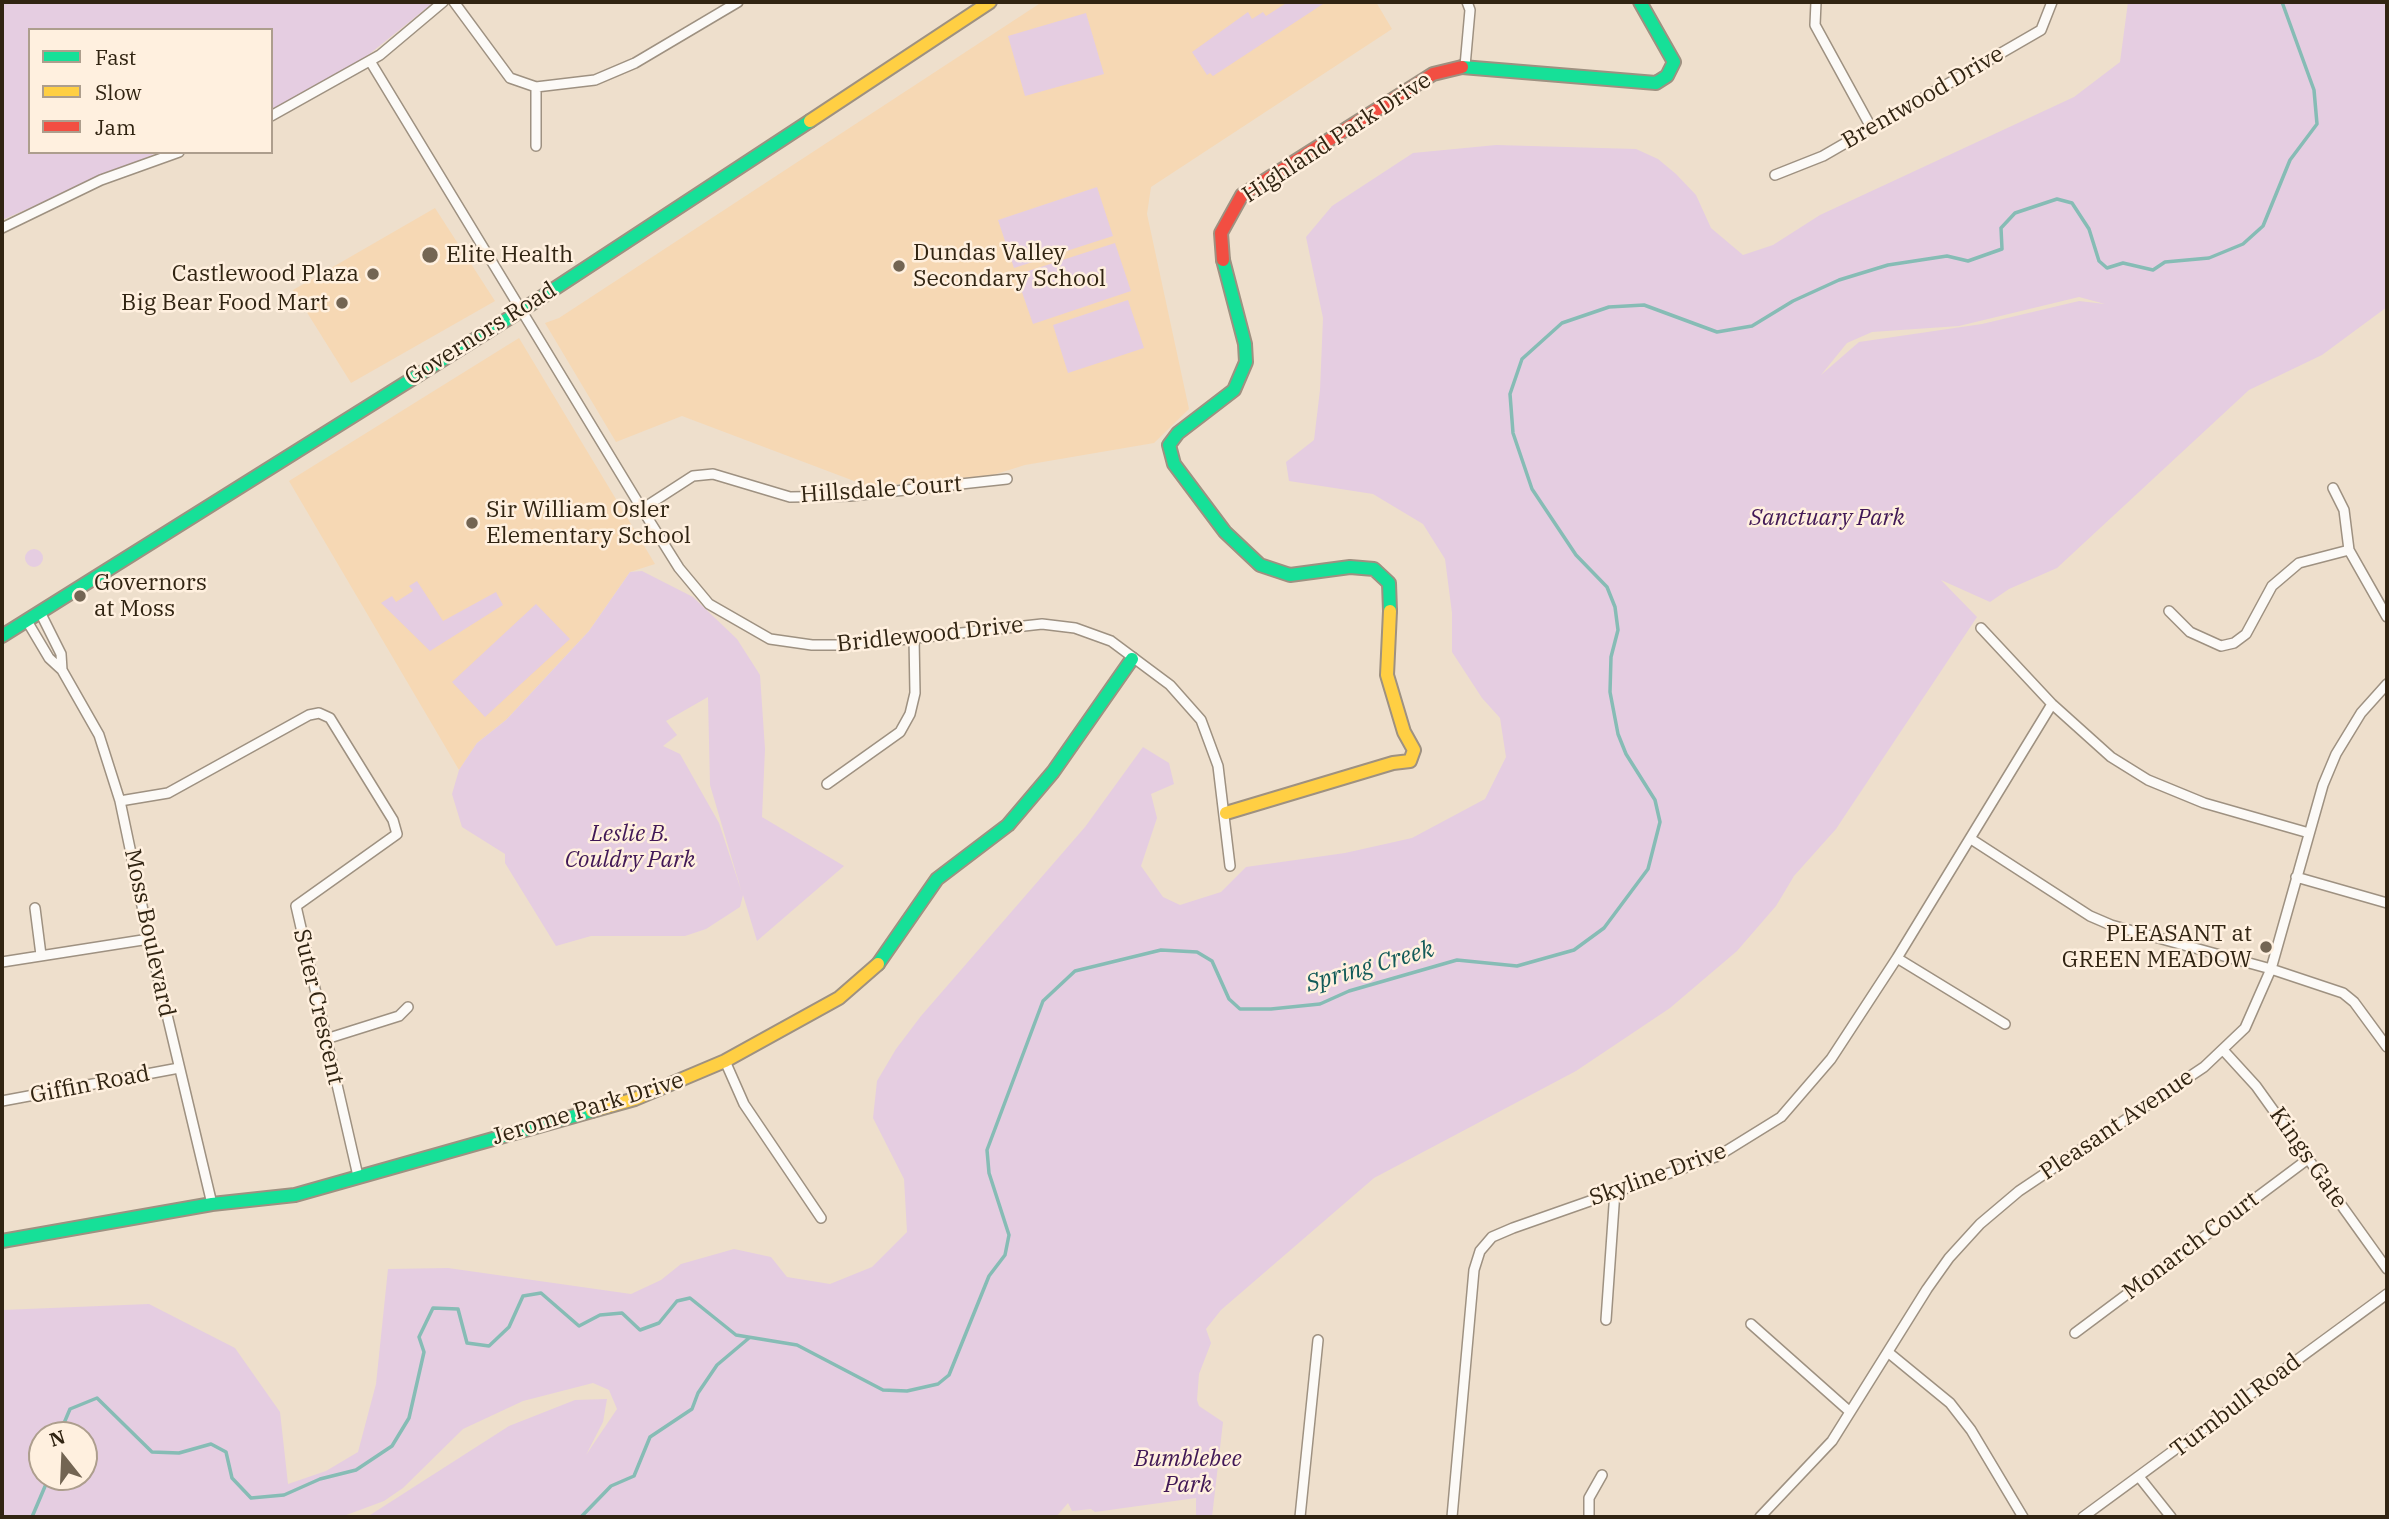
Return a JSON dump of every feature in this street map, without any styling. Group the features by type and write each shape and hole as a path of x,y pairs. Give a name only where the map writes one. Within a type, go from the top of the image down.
{"street":[{"path":"273,115 370,61 443,2"},
{"path":"454,2 510,78 536,87 595,80 635,63 738,2"},
{"name":"Governors Road","path":"2,636 522,310 990,2"},
{"path":"1465,66 1469,24 1467,2"},
{"name":"Highland Park Drive","path":"1226,813 1393,763 1410,761 1414,750 1404,733 1387,675 1386,649 1392,597 1389,583 1374,569 1350,567 1290,575 1260,565 1224,532 1174,464 1170,445 1178,433 1234,390 1246,362 1245,344 1221,251 1221,233 1242,195 1424,78 1465,66 1656,83 1667,76 1674,62 1640,2"},
{"path":"1816,2 1815,25 1872,129"},
{"name":"Brentwood Drive","path":"1775,175 1823,156 2041,30 2052,2"},
{"name":"Bridlewood Drive","path":"370,61 642,509 679,568 709,604 770,639 812,645 854,645 1042,624 1075,628 1111,641 1170,685 1200,720 1219,766 1230,866"},
{"path":"536,87 536,146"},
{"path":"2,228 101,180 173,154"},
{"name":"Hillsdale Court","path":"642,509 693,476 713,474 790,497 850,496 1007,479"},
{"path":"2333,488 2344,510 2349,550 2387,617"},
{"path":"2169,611 2190,632 2221,646 2234,643 2246,634 2272,586 2299,563 2349,550"},
{"name":"Moss Boulevard","path":"40,612 61,654 62,670"},
{"name":"Moss Boulevard","path":"27,621 49,657 62,670 99,735 120,801 149,939 212,1204"},
{"path":"1981,628 2052,704 2111,757 2148,780 2204,803 2309,833"},
{"path":"827,784 900,732 910,714 915,693 914,637"},
{"name":"Jerome Park Drive","path":"2,1241 212,1204 295,1195 635,1099 725,1061 839,998 878,965 937,879 1008,825 1053,772 1132,659"},
{"name":"Pleasant Avenue","path":"1760,1517 1832,1441 1949,1258 1980,1224 2019,1191 2157,1100 2224,1051 2245,1028 2271,969 2309,833 2336,754 2361,713 2387,684"},
{"name":"Skyline Drive","path":"1452,1517 1474,1270 1480,1251 1492,1237 1503,1232 1718,1156 1781,1117 1831,1059 1897,958 2052,704"},
{"name":"Suter Crescent","path":"120,801 168,793 309,715 319,713 330,718 393,820 397,834 296,906 358,1176"},
{"path":"1971,839 2090,915 2111,925 2271,969 2343,993 2354,1002 2387,1047"},
{"path":"2296,877 2387,903"},
{"path":"35,908 41,955"},
{"path":"2,962 149,939"},
{"path":"1897,958 2005,1024"},
{"path":"326,1040 398,1016 408,1007"},
{"name":"Kings Gate","path":"2224,1051 2256,1086 2387,1269"},
{"path":"725,1061 744,1104 821,1218"},
{"name":"Giffin Road","path":"2,1101 179,1068"},
{"name":"Monarch Court","path":"2075,1333 2308,1159"},
{"path":"1606,1320 1615,1191"},
{"name":"Turnbull Road","path":"2083,1517 2140,1478 2387,1294"},
{"path":"1751,1324 1849,1411"},
{"path":"1300,1517 1318,1340"},
{"path":"1889,1353 1950,1403 1971,1430 2023,1517"},
{"path":"1589,1517 1589,1498 1602,1475"},
{"path":"2140,1478 2171,1517"}],"shaded area":[{"name":"Dundas Valley Secondary School","path":"1042,2 1376,2 1392,29 1151,187 1147,214 1189,409 1154,443 1025,465 993,475 870,487 682,416 616,442 545,323 559,318"},
{"path":"435,208 495,301 351,383 293,290"},
{"name":"Sir William Osler Elementary School","path":"519,338 655,564 630,572 589,631 506,720 477,743 459,770 289,481"}],"green space":[{"path":"2,2 434,2 367,56 273,109 273,28 28,28 28,154 154,154 2,220"},
{"path":"1288,2 1326,2 1213,76 1210,73 1207,75 1192,52 1248,12 1252,19 1263,12 1266,16"},
{"path":"2128,2 2387,2 2387,307 2322,355 2249,390 2057,568 2009,589 1990,602 1941,580 1977,617 1836,829 1794,876 1776,906 1737,951 1670,1008 1576,1071 1374,1178 1221,1310 1206,1329 1211,1343 1199,1374 1197,1400 1199,1406 1223,1422 1212,1517 1196,1517 1196,1498 1095,1512 1091,1509 1072,1511 1068,1503 1056,1517 367,1517 509,1426 575,1400 607,1399 603,1422 586,1455 617,1409 609,1390 593,1383 523,1401 463,1429 403,1488 384,1501 341,1517 2,1517 2,1310 149,1304 235,1348 280,1412 288,1484 326,1471 358,1452 376,1384 388,1269 448,1268 631,1294 661,1280 681,1264 734,1249 771,1257 787,1277 830,1284 872,1267 907,1232 904,1179 873,1118 877,1081 896,1049 921,1016 1085,827 1143,747 1169,763 1174,784 1151,794 1157,818 1141,866 1163,897 1180,905 1221,892 1246,867 1345,853 1412,838 1485,799 1506,757 1500,718 1482,698 1452,652 1452,613 1445,559 1423,524 1373,494 1289,481 1286,462 1314,440 1320,390 1323,318 1306,237 1332,206 1413,153 1496,145 1636,149 1658,159 1676,174 1696,195 1711,228 1743,255 1773,245 1820,215 2074,97 2120,62","holes":["2079,297 2105,304 2079,301 1982,324 1859,342 1821,375 1847,343 1872,332 1959,326"]},
{"path":"1086,13 1104,74 1025,96 1008,36"},
{"path":"1097,187 1113,236 1014,268 998,220"},
{"path":"1115,243 1131,291 1033,324 1016,275"},
{"path":"1128,300 1144,348 1068,373 1053,325"},
{"path":"30,549 38,549 43,558 41,565 30,567 25,562 25,554"},
{"name":"Leslie B. Couldry Park","path":"642,571 693,597 737,639 760,675 765,749 762,817 844,866 757,941 743,895 740,907 706,929 685,936 591,936 556,946 505,863 505,854 462,827 452,794 459,770 477,743 506,720 589,631 630,572","holes":["708,697 710,785 742,893 719,823 680,754 663,746 677,735 666,721"]},
{"path":"417,581 443,621 496,592 503,605 430,651 381,603 392,596 396,602 413,591 409,586"},
{"path":"536,604 570,639 485,717 452,682"}],"waterway":[{"name":"Spring Creek","path":"65,1421 70,1409 97,1398 152,1452 179,1453 211,1444 226,1452 232,1478 251,1498 284,1495 320,1479 356,1470 392,1446 409,1418 424,1352 419,1337 433,1308 458,1309 467,1343 489,1346 509,1327 523,1296 541,1293 579,1326 600,1315 622,1313 640,1330 659,1323 677,1301 690,1298 736,1335 797,1345 883,1390 907,1391 938,1384 949,1375 989,1276 1005,1255 1009,1235 989,1173 987,1150 1043,1001 1075,971 1161,950 1197,952 1212,961 1229,999 1240,1009 1320,1004 1349,991 1457,960 1517,966 1574,950 1604,928 1648,869 1660,822 1655,800 1626,754 1618,734 1610,692 1611,657 1618,630 1615,607 1607,587 1576,555 1532,489 1513,433 1510,394 1522,359 1562,323 1609,307 1644,305 1717,332 1752,326 1793,301 1839,280 1888,265 1947,256 1968,261 2002,249 2001,228 2015,213 2057,199 2072,203 2089,229 2099,261 2107,268 2123,263 2153,270 2165,262 2209,258 2243,244 2263,226 2290,160 2317,124 2314,90 2282,2"},
{"path":"581,1517 611,1486 634,1476 650,1437 692,1409 698,1393 717,1365 749,1338"},
{"name":"Spring Creek","path":"32,1517 43,1491"}],"traffic: fast":[{"path":"1462,67 1656,83 1667,76 1674,62 1640,2"},
{"path":"2,636 522,310 810,121"},
{"path":"1223,260 1245,344 1246,362 1234,390 1178,433 1169,445 1174,464 1225,532 1260,565 1290,575 1350,567 1374,569 1389,583 1390,611"},
{"path":"878,964 937,879 1008,825 1053,772 1132,659"},
{"path":"2,1241 212,1204 295,1195 592,1111"}],"traffic: slow":[{"path":"810,121 990,2"},
{"path":"1226,813 1393,763 1410,761 1414,750 1404,732 1387,675 1390,611"},
{"path":"592,1111 635,1099 725,1061 839,998 878,964"}],"traffic: jam":[{"path":"1223,260 1221,233 1242,195 1433,74 1462,67"}],"place":[{"name":"Elite Health","path":"430,255"},
{"name":"Dundas Valley Secondary School","path":"899,266"},
{"name":"Castlewood Plaza","path":"373,274"},
{"name":"Big Bear Food Mart","path":"342,303"},
{"name":"Sir William Osler Elementary School","path":"472,523"},
{"name":"Governors at Moss","path":"80,596"},
{"name":"PLEASANT at GREEN MEADOW","path":"2266,947"}],"park label":[{"name":"Sanctuary Park","path":"1827,518"},
{"name":"Bumblebee Park","path":"1188,1472"}]}
